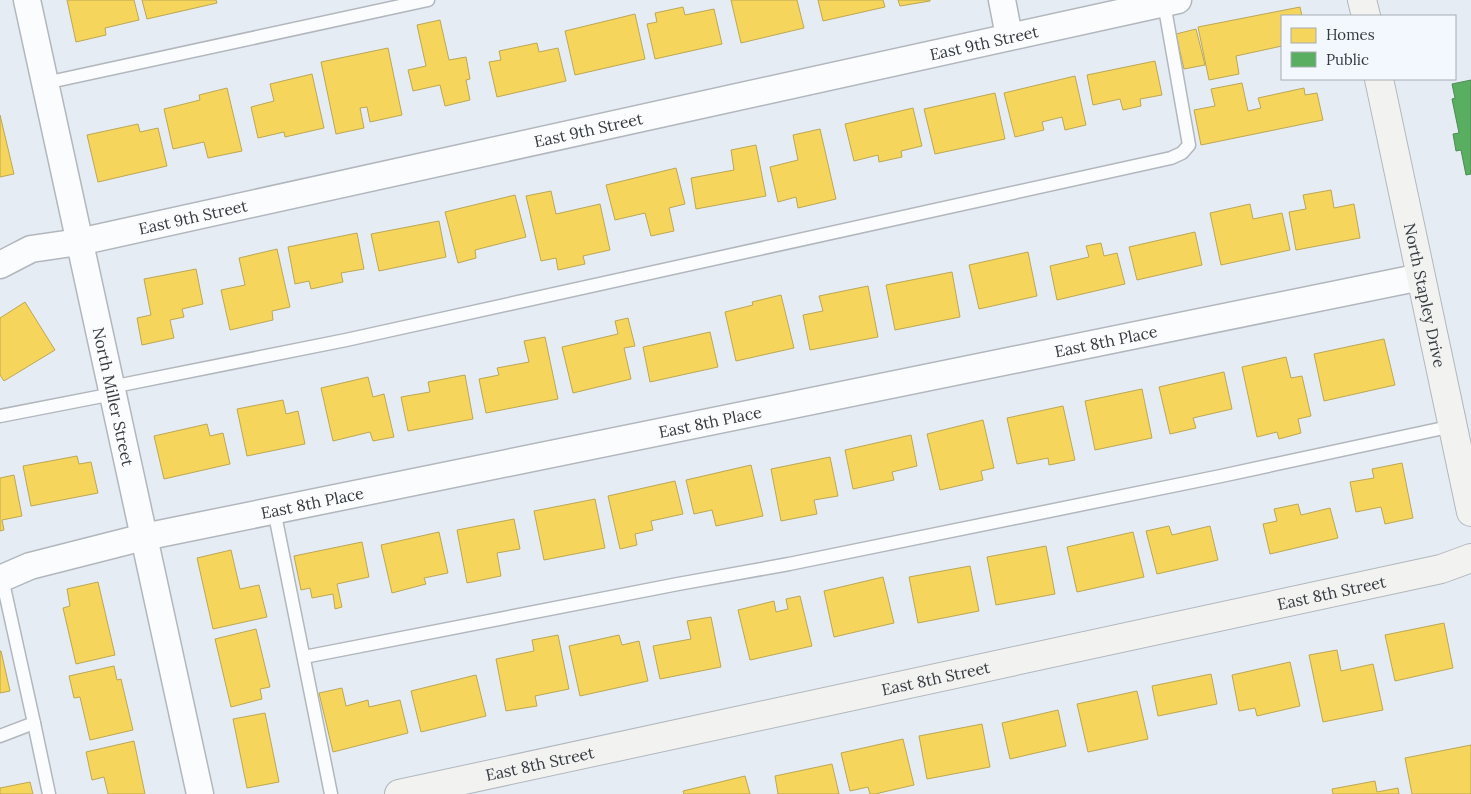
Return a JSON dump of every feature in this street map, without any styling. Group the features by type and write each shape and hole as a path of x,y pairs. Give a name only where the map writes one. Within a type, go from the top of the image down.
{"street":[{"name":"North Miller Street","path":"26,0 200,794"},
{"path":"1002,0 1009,36"},
{"path":"1362,0 1366,15"},
{"name":"East 9th Street","path":"0,265 32,249 79,242 1009,36 1171,2"},
{"name":"North Stapley Drive","path":"1379,80 1471,512"},
{"name":"East 8th Place","path":"1,578 30,566 144,537 1421,277"},
{"name":"East 8th Street","path":"399,794 1431,571 1471,558"}],"lane":[{"path":"45,83 428,0"},
{"path":"0,416 1171,158 1182,153 1189,145 1171,2"},
{"path":"304,657 650,589 789,564 1221,476 1453,426"},
{"path":"274,510 331,794"},
{"path":"1,578 49,794"},
{"path":"0,736 34,723"}],"building: Homes":[{"path":"67,0 134,0 139,20 105,28 106,35 76,42"},
{"path":"142,0 216,0 217,3 147,19"},
{"path":"731,0 797,0 804,28 741,43"},
{"path":"818,0 883,0 885,7 823,21"},
{"path":"898,0 930,0 930,1 900,6"},
{"path":"683,7 685,15 714,9 722,44 655,59 647,24 657,22 655,13"},
{"path":"1300,7 1302,15 1281,15 1281,46 1236,56 1239,74 1209,80 1198,27"},
{"path":"635,14 645,59 575,75 565,31"},
{"path":"440,20 449,60 466,57 470,79 466,80 470,100 445,106 440,85 413,91 408,70 426,66 417,25"},
{"path":"1196,29 1205,65 1184,69 1176,34"},
{"path":"537,43 539,52 558,48 566,81 497,97 489,62 501,60 499,51"},
{"path":"388,48 402,115 370,122 367,107 360,108 364,128 336,134 321,62"},
{"path":"1155,61 1162,95 1140,99 1141,106 1123,110 1120,99 1093,105 1087,75"},
{"path":"312,74 324,128 285,137 284,132 258,138 251,107 274,101 270,84"},
{"path":"1075,76 1086,125 1065,130 1062,117 1042,122 1044,130 1015,137 1004,93"},
{"path":"1242,83 1248,111 1261,108 1258,98 1304,88 1305,95 1317,93 1323,120 1201,145 1194,110 1215,106 1211,89"},
{"path":"227,88 242,151 208,158 204,142 173,149 164,109 200,100 199,95"},
{"path":"995,93 1005,139 935,154 924,109"},
{"path":"913,108 922,146 901,151 902,157 879,162 878,155 854,161 845,124"},
{"path":"0,115 14,174 0,177"},
{"path":"138,124 140,132 158,128 167,166 98,182 87,135"},
{"path":"820,129 836,199 798,208 796,197 778,202 770,167 798,160 793,135"},
{"path":"756,145 766,196 696,209 691,178 734,170 731,150"},
{"path":"676,168 685,204 669,208 674,231 651,236 645,213 615,220 606,185"},
{"path":"1331,190 1334,208 1354,204 1360,238 1296,250 1289,212 1306,209 1303,195"},
{"path":"551,191 556,214 600,204 610,250 583,256 585,264 558,270 556,258 541,261 526,196"},
{"path":"515,195 526,237 475,250 476,258 458,263 445,212"},
{"path":"1250,204 1253,219 1282,213 1290,250 1221,265 1210,213"},
{"path":"439,221 446,257 379,271 371,234"},
{"path":"1195,232 1202,265 1137,280 1129,247"},
{"path":"357,233 364,269 341,273 343,282 311,289 309,281 295,284 288,247"},
{"path":"1101,243 1104,256 1117,253 1125,284 1057,300 1050,266 1089,257 1086,246"},
{"path":"277,249 290,307 272,311 273,320 230,330 221,290 245,285 239,258"},
{"path":"1028,252 1037,296 979,309 969,265"},
{"path":"196,269 203,304 182,309 184,317 170,320 174,338 142,345 137,318 151,315 144,279"},
{"path":"952,272 960,317 895,330 886,285"},
{"path":"868,286 878,337 810,350 803,315 823,311 819,296"},
{"path":"781,295 794,348 736,361 725,312 753,305 752,302"},
{"path":"25,302 55,350 4,381 0,375 0,318"},
{"path":"628,318 635,346 624,348 631,379 573,393 562,347 618,334 615,321"},
{"path":"710,332 718,367 650,382 643,347"},
{"path":"545,337 558,399 486,413 479,379 499,375 497,368 529,362 524,341"},
{"path":"1384,339 1395,385 1324,401 1314,354"},
{"path":"1286,357 1291,378 1302,376 1311,416 1298,419 1301,433 1279,439 1277,432 1257,437 1242,367"},
{"path":"1224,372 1232,409 1193,418 1196,428 1170,434 1159,387"},
{"path":"465,375 473,419 408,431 401,397 430,392 428,382"},
{"path":"368,377 373,397 384,394 394,437 373,441 370,432 333,441 321,388"},
{"path":"1142,389 1152,438 1095,450 1085,401"},
{"path":"283,400 286,414 298,411 305,444 247,456 237,409"},
{"path":"1063,406 1075,460 1049,465 1048,458 1017,464 1007,418"},
{"path":"983,420 994,468 981,471 983,480 940,490 927,434"},
{"path":"207,424 210,436 223,433 230,464 164,479 154,436"},
{"path":"911,435 917,466 892,472 894,480 853,489 845,450"},
{"path":"77,456 79,464 91,462 98,493 31,506 23,466"},
{"path":"830,457 838,496 814,500 817,514 781,521 771,469"},
{"path":"1402,463 1413,518 1385,524 1381,507 1356,512 1350,482 1374,478 1372,469"},
{"path":"751,465 763,516 716,526 712,510 694,514 686,480"},
{"path":"14,475 22,516 2,520 4,530 0,531 0,478"},
{"path":"675,481 683,514 651,521 653,530 635,534 637,545 620,549 608,496"},
{"path":"595,499 605,548 544,560 534,511"},
{"path":"1298,504 1301,515 1330,508 1338,538 1270,554 1263,524 1277,521 1274,509"},
{"path":"514,519 520,549 497,553 501,576 467,583 457,530"},
{"path":"1169,526 1172,535 1210,526 1218,560 1157,574 1146,531"},
{"path":"439,532 448,573 424,578 426,584 392,593 381,545"},
{"path":"1133,532 1144,577 1077,592 1067,547"},
{"path":"362,542 369,577 337,584 342,607 335,609 333,594 312,598 310,588 301,590 294,556"},
{"path":"1046,546 1055,594 996,605 987,557"},
{"path":"231,550 240,589 259,585 267,617 213,629 197,558"},
{"path":"970,566 979,611 918,623 909,577"},
{"path":"883,577 894,623 834,637 824,591"},
{"path":"98,582 115,655 76,664 63,608 70,606 67,589"},
{"path":"800,596 812,646 750,660 738,610 774,601 776,612 788,609 786,599"},
{"path":"711,617 721,667 660,679 653,646 691,639 687,621"},
{"path":"1444,623 1453,668 1395,681 1385,635"},
{"path":"256,629 270,687 260,689 262,699 231,707 215,639"},
{"path":"558,635 569,689 535,696 537,706 506,711 496,659 534,651 532,640"},
{"path":"619,635 622,645 639,641 648,681 580,696 569,646"},
{"path":"1337,650 1341,671 1373,664 1383,710 1323,722 1309,655"},
{"path":"0,651 10,691 0,693"},
{"path":"1290,662 1300,706 1257,716 1255,708 1239,711 1232,675"},
{"path":"114,666 117,680 121,679 133,730 90,740 80,697 74,698 69,676"},
{"path":"1211,674 1217,704 1158,716 1152,686"},
{"path":"476,675 486,716 421,732 411,691"},
{"path":"342,688 346,706 368,700 369,707 400,700 408,733 333,752 319,693"},
{"path":"1137,691 1148,739 1088,752 1077,704"},
{"path":"1058,710 1066,746 1010,759 1002,723"},
{"path":"265,713 279,782 247,788 233,719"},
{"path":"982,724 990,767 927,779 919,736"},
{"path":"903,739 914,785 875,794 870,794 868,787 850,791 841,753"},
{"path":"134,741 145,794 108,794 104,777 92,780 86,752"},
{"path":"1471,745 1471,794 1412,794 1405,758"},
{"path":"832,764 839,794 778,794 775,776"},
{"path":"745,776 750,794 684,794 683,791"},
{"path":"1375,781 1377,792 1398,788 1399,794 1333,794 1332,789"},
{"path":"30,782 33,794 0,794 0,788"}],"building: Public":[{"path":"1471,80 1471,174 1466,175 1461,150 1456,151 1453,134 1459,133 1452,99 1455,98 1452,84"}]}
